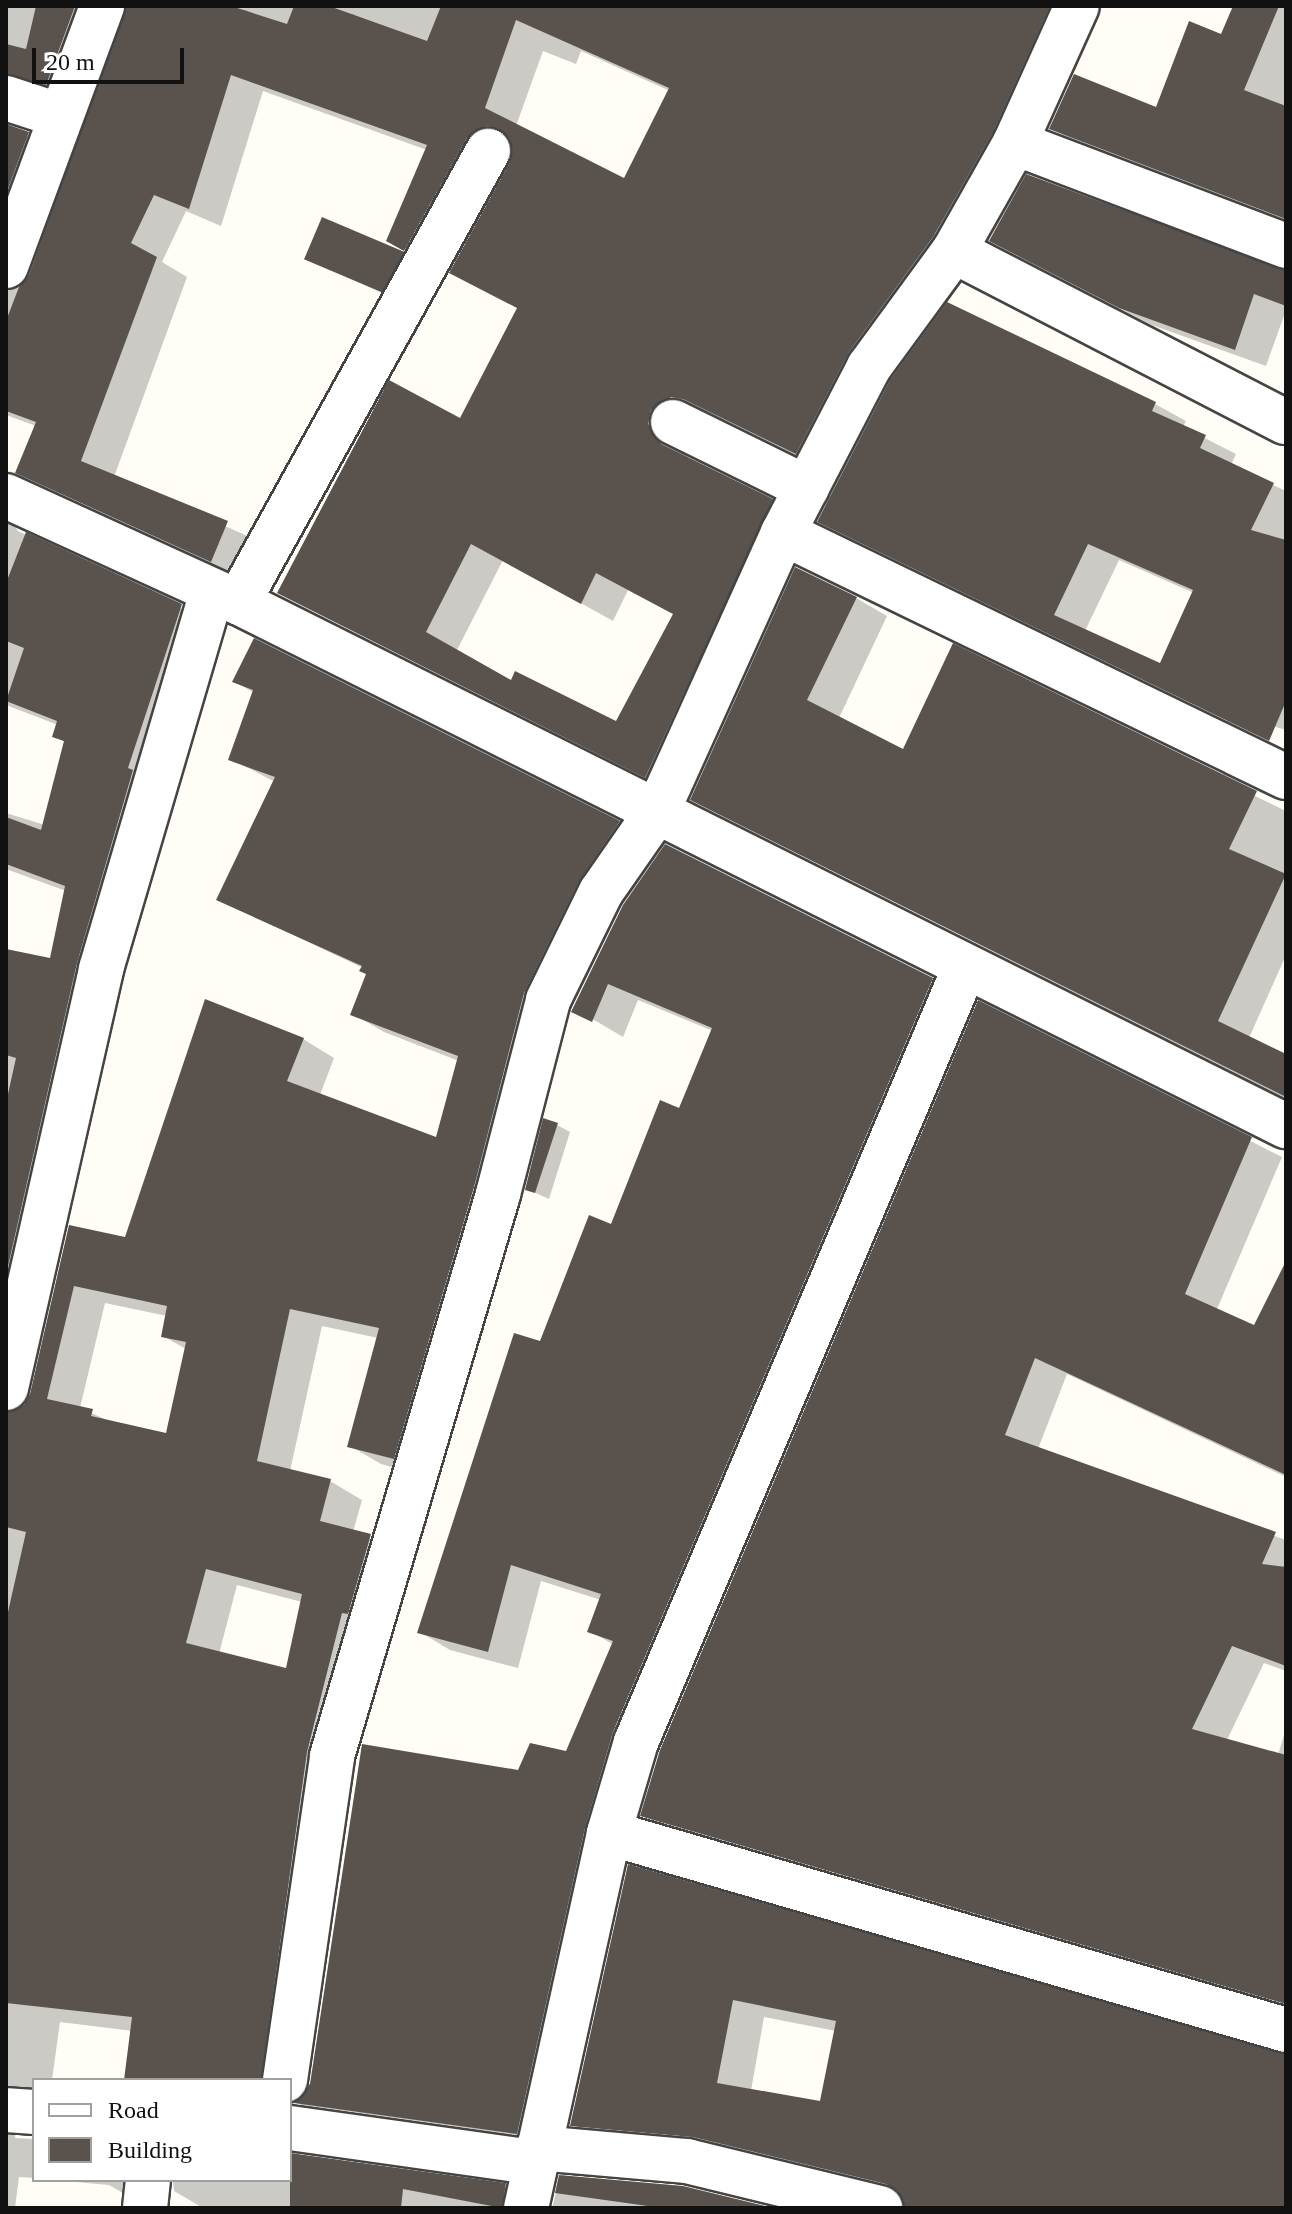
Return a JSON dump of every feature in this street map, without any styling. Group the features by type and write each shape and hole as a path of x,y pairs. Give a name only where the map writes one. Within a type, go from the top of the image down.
{"street":[{"path":"6,266 102,6"},
{"path":"285,2078 332,1756 498,1194 548,1000 601,892 658,810 783,533 869,367 954,251 1015,143 1077,6"},
{"path":"6,98 61,116"},
{"path":"1015,143 1286,246"},
{"path":"6,1388 101,969 225,597 488,151"},
{"path":"954,251 1286,422"},
{"path":"673,422 807,488"},
{"path":"7,500 225,597 658,810 1286,1126"},
{"path":"783,533 1286,777"},
{"path":"526,2208 535,2155 609,1833 636,1742 965,967"},
{"path":"609,1833 1286,2030"},
{"path":"6,2110 32,2112"},
{"path":"292,2128 535,2155 687,2161 880,2208"},
{"path":"145,2208 148,2182"}],"building":[{"path":"36,6 75,6 46,85 6,74 6,44 26,49"},
{"path":"126,6 231,6 287,24 294,6 329,6 427,41 441,6 1050,6 993,132 933,237 849,352 796,454 683,399 671,397 651,410 648,424 661,444 773,499 645,778 277,593 389,380 460,418 517,308 449,273 510,162 510,139 499,129 487,126 467,138 404,251 386,241 427,145 231,75 189,209 154,195 131,243 157,257 81,461 228,521 211,562 15,473 36,422 6,411 6,321 19,287 29,275","holes":["516,20 669,88 624,178 485,108","471,544 581,604 596,573 673,614 616,721 515,671 511,680 426,632"]},
{"path":"1233,6 1279,6 1244,90 1286,106 1286,219 1049,129 1074,74 1156,107 1189,21 1221,34"},
{"path":"6,124 29,132 6,194"},
{"path":"1026,174 1286,270 1286,306 1254,294 1235,350 1119,308 989,241"},
{"path":"322,217 404,252 386,294 304,259"},
{"path":"947,302 1156,402 1152,411 1206,435 1200,448 1274,483 1251,530 1286,540 1286,701 1269,741 817,522 890,380","holes":["1088,544 1193,590 1160,663 1054,615"]},
{"path":"26,532 182,604 128,768 133,770 77,963 6,1275 6,1103 16,1058 6,1055 6,949 50,958 65,886 6,864 6,817 41,830 64,741 52,737 57,721 6,701 24,648 6,641 6,583"},
{"path":"795,567 857,597 807,700 903,749 953,643 1257,791 1229,849 1286,874 1218,1021 1286,1054 1286,1097 690,800"},
{"path":"254,638 620,821 579,881 524,993 474,1187 394,1459 347,1447 379,1328 290,1309 257,1461 331,1479 320,1521 371,1534 348,1614 342,1613 307,1752 261,2078 124,2078 132,2017 6,2003 6,1621 26,1532 6,1527 6,1412 24,1405 30,1394 69,1225 125,1237 205,999 304,1038 287,1081 436,1137 458,1056 350,1015 366,974 359,971 362,966 216,900 275,777 228,760 253,690 232,682","holes":["74,1286 167,1306 161,1337 186,1342 166,1433 91,1416 93,1409 47,1399","206,1569 302,1594 286,1668 186,1643"]},
{"path":"665,844 933,978 613,1732 585,1828 517,2134 294,2103 310,2084 362,1744 518,1770 530,1743 566,1751 613,1641 587,1632 601,1594 511,1565 488,1652 417,1633 514,1333 540,1341 589,1215 611,1224 660,1100 679,1108 712,1028 608,984 592,1022 571,1012 623,905"},
{"path":"978,1000 1252,1137 1185,1294 1254,1325 1286,1261 1286,1475 1035,1358 1005,1435 1276,1532 1262,1564 1286,1567 1286,1666 1232,1646 1192,1729 1286,1755 1286,2004 640,1816 660,1750"},
{"path":"543,1118 558,1123 535,1193 525,1190"},
{"path":"628,1864 1286,2054 1286,2208 915,2208 904,2206 898,2191 886,2184 693,2137 570,2126","holes":["733,2000 836,2021 820,2101 717,2083"]},
{"path":"292,2153 506,2183 502,2208 403,2189 401,2208 290,2208"},
{"path":"559,2175 683,2186 765,2206 662,2208 555,2193"}]}
